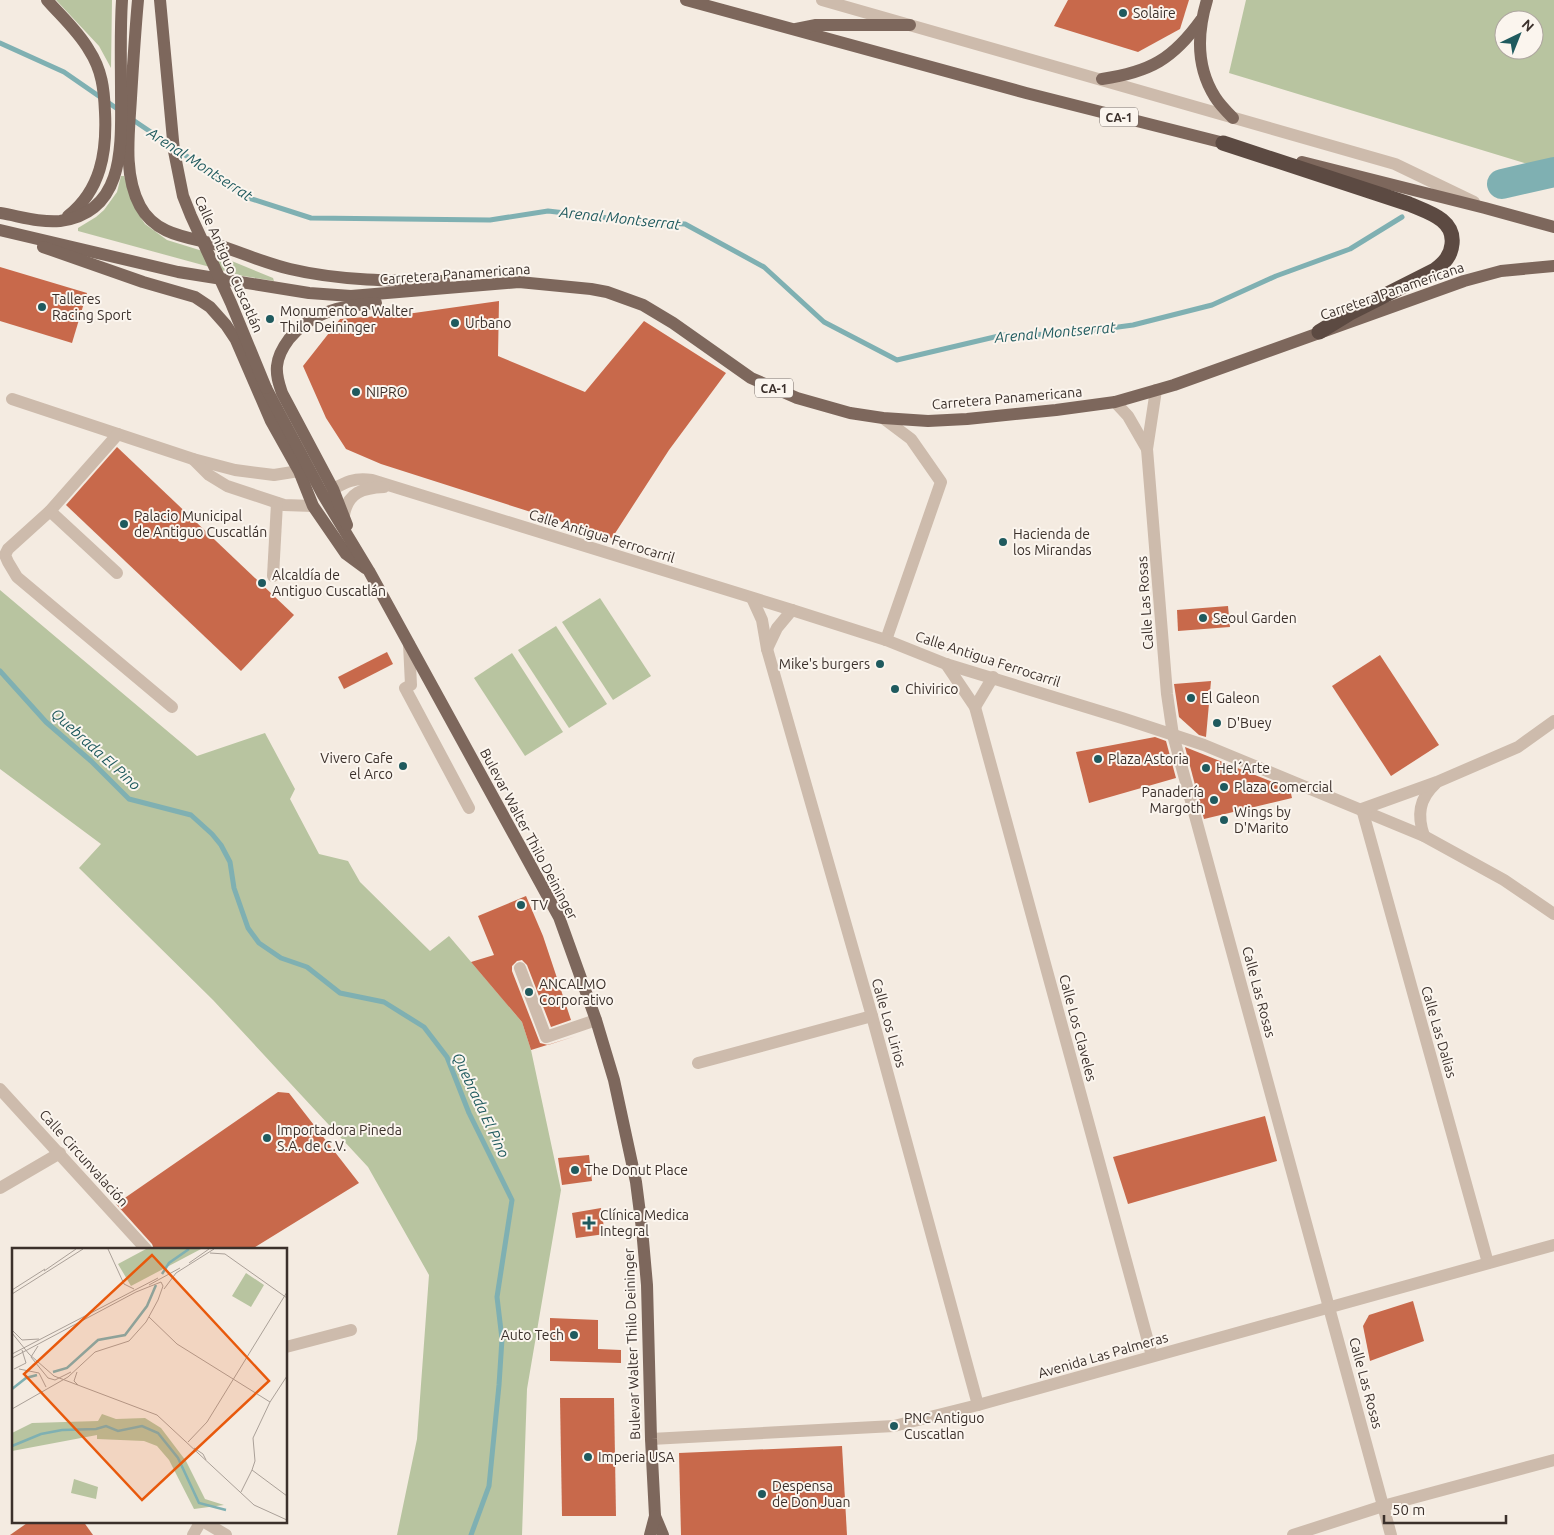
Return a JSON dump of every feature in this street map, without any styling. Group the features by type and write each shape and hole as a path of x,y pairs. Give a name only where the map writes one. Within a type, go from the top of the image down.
{"highway":[{"path":"1223,143 1409,204 1435,216 1450,229 1452,237 1450,255 1445,263 1318,332"}],"main road":[{"path":"47,0 90,50 104,85 106,130 102,165 93,188 78,208 62,220"},
{"path":"122,0 120,31 121,80 130,170 133,188 140,205 153,224 175,234 217,245 271,264 305,272 376,279 519,282"},
{"path":"0,213 42,220 62,220 88,211 107,192 117,169 125,130 138,0"},
{"name":"Calle Antiguo Cuscatlán","path":"160,0 174,151 182,189 191,216 231,303 266,388"},
{"name":"CA-1","path":"686,0 1026,93 1554,227"},
{"path":"1207,0 1201,20 1198,47 1203,73 1215,98 1233,118"},
{"path":"1102,79 1126,76 1148,68 1169,56 1187,39 1201,20"},
{"path":"794,30 816,25 910,25"},
{"name":"Carretera Panamericana","path":"0,230 178,272 309,293 351,296 519,282 591,289 633,302 673,323 751,378 797,398 850,413 883,418 928,421 1056,410 1114,402 1156,390 1464,282 1501,271 1554,266"},
{"path":"0,234 143,282 195,297 210,307 236,340 271,420 299,471 338,531 343,536 348,537 344,514 328,492 282,393 277,377 280,351 292,335 306,323 322,313 333,309 446,294 475,286"},
{"name":"Bulevar Walter Thilo Deininger","path":"266,388 328,492 348,537 369,571 559,917 596,1020 614,1080 636,1182 642,1229 647,1285 655,1516 650,1535"},
{"path":"299,471 313,506 346,554 369,571"},
{"name":"Bulevar Walter Thilo Deininger","path":"655,1516 663,1535"}],"street":[{"path":"822,0 1395,164 1485,208"},
{"name":"Calle Las Rosas","path":"1156,390 1147,449 1167,694 1173,735 1391,1535"},
{"path":"12,399 193,459 235,470 274,475 299,471"},
{"name":"Calle Las Rosas","path":"1114,402 1128,416 1147,449"},
{"path":"883,418 911,439 941,482 886,640"},
{"path":"118,434 50,511 8,549 5,555 18,578 172,707"},
{"path":"193,459 209,474 237,490 284,505 313,506"},
{"path":"235,470 237,490"},
{"name":"Calle Antigua Ferrocarril","path":"328,492 343,483 358,478 372,480 792,610 886,640 946,664 993,677 1204,745 1424,836 1504,880 1554,914"},
{"name":"Calle Antigua Ferrocarril","path":"344,514 345,507 355,494 368,488 391,487"},
{"path":"273,576 277,503"},
{"path":"50,511 117,573"},
{"name":"Calle Los Lirios","path":"752,598 762,620 767,649 872,1016 978,1405"},
{"path":"767,649 777,628 792,610"},
{"path":"409,644 412,685 405,688 469,808"},
{"name":"Calle Los Claveles","path":"946,664 975,707 1152,1356"},
{"path":"975,707 993,677"},
{"path":"1362,809 1437,782 1518,747 1554,721"},
{"path":"1424,836 1419,814 1421,802 1437,782"},
{"name":"Calle Las Dalias","path":"1362,809 1488,1263"},
{"path":"520,968 546,1037 596,1020"},
{"path":"698,1063 872,1016"},
{"name":"Calle Circunvalación","path":"0,1089 145,1248"},
{"path":"0,1188 60,1153"},
{"name":"Avenida Las Palmeras","path":"651,1439 894,1426 1330,1309 1554,1245"},
{"path":"288,1346 351,1330"},
{"path":"1293,1535 1383,1506 1554,1460"},
{"path":"193,1535 201,1522"},
{"path":"204,1522 226,1535"}],"green space":[{"path":"56,0 112,0 111,68 99,46"},
{"path":"1246,0 1554,0 1554,172 1229,73"},
{"path":"121,176 124,176 139,215 145,224 167,240 222,257 273,278 274,281 243,276 78,231 78,228 104,210 117,192"},
{"path":"0,590 197,756 265,733 295,789 290,799 319,854 348,861 360,882 430,951 449,936 522,1022 531,1050 561,1190 527,1389 522,1535 397,1535 417,1439 429,1275 368,1167 213,1000 79,868 101,844 0,769"},
{"path":"600,598 651,676 613,700 562,622"},
{"path":"556,626 607,704 569,728 518,650"},
{"path":"512,653 563,732 525,756 474,678"}],"building":[{"name":"Solaire","path":"1068,0 1189,0 1180,29 1138,52 1054,26"},
{"name":"Talleres Racing Sport","path":"0,267 87,293 72,343 0,321"},
{"path":"499,301 498,356 585,392 644,321 726,373 669,450 612,538 381,464 346,449 326,418 303,366 340,319 414,313"},
{"path":"117,447 294,615 241,671 66,505"},
{"name":"Seoul Garden","path":"1228,606 1230,627 1178,631 1177,610"},
{"path":"387,652 393,664 344,689 338,677"},
{"path":"1380,655 1439,745 1391,776 1332,686"},
{"name":"El Galeon","path":"1211,681 1206,737 1199,735 1179,717 1174,684"},
{"path":"1155,737 1166,741 1176,778 1089,803 1076,752"},
{"name":"Plaza Comercial","path":"1185,747 1290,789 1292,798 1204,819"},
{"name":"ANCALMO Corporativo","path":"526,896 543,936 571,1020 551,1027 527,965 522,960 517,961 512,966 512,971 540,1043 547,1045 531,1050 522,1022 471,962 494,955 478,916"},
{"name":"Importadora Pineda S.A. de C.V.","path":"278,1092 289,1093 359,1183 254,1248 154,1248 116,1204"},
{"path":"1265,1116 1277,1161 1128,1204 1113,1157"},
{"name":"The Donut Place","path":"589,1155 592,1181 562,1185 558,1158"},
{"name":"Clínica Medica Integral","path":"601,1208 605,1234 576,1238 572,1213"},
{"path":"1413,1301 1424,1341 1370,1361 1363,1326 1369,1315"},
{"name":"Auto Tech","path":"550,1318 598,1320 598,1349 621,1350 621,1363 550,1361"},
{"name":"Imperia USA","path":"560,1398 614,1398 616,1516 562,1516"},
{"name":"Despensa de Don Juan","path":"842,1446 847,1535 681,1535 679,1453"},
{"path":"29,1522 84,1522 93,1535 10,1535"}],"waterway":[{"name":"Arenal Montserrat","path":"0,43 64,72 119,110"},
{"name":"Arenal Montserrat","path":"130,118 249,198 311,218 490,220 548,211 643,222 685,224 764,267 824,322 897,360 1003,335 1067,334 1133,325 1212,305 1276,276 1350,249 1402,217"},
{"name":"Arenal Montserrat","path":"1502,184 1554,172"},
{"name":"Quebrada El Pino","path":"0,671 46,722 91,761 129,799 191,815 212,834 221,845 230,862 234,888 248,928 259,943 281,958 307,967 340,993 384,1002 424,1027 447,1057 469,1113 512,1200 497,1297 502,1339 489,1486 471,1535"}],"place":[{"name":"Solaire","path":"1123,13"},
{"name":"Talleres Racing Sport","path":"42,307"},
{"name":"Monumento a Walter Thilo Deininger","path":"270,319"},
{"name":"Urbano","path":"455,323"},
{"name":"NIPRO","path":"356,392"},
{"name":"Palacio Municipal de Antiguo Cuscatlán","path":"124,524"},
{"name":"Hacienda de los Mirandas","path":"1003,542"},
{"name":"Alcaldía de Antiguo Cuscatlán","path":"262,583"},
{"name":"Seoul Garden","path":"1203,618"},
{"name":"Mike's burgers","path":"880,664"},
{"name":"Chivirico","path":"895,689"},
{"name":"El Galeon","path":"1191,698"},
{"name":"D'Buey","path":"1217,723"},
{"name":"Plaza Astoria","path":"1098,759"},
{"name":"Vivero Cafe el Arco","path":"403,766"},
{"name":"Hel´Arte","path":"1206,768"},
{"name":"Plaza Comercial","path":"1224,787"},
{"name":"Panadería Margoth","path":"1214,800"},
{"name":"Wings by D'Marito","path":"1224,820"},
{"name":"TV","path":"521,905"},
{"name":"ANCALMO Corporativo","path":"529,992"},
{"name":"Importadora Pineda S.A. de C.V.","path":"267,1138"},
{"name":"The Donut Place","path":"575,1170"},
{"name":"Clínica Medica Integral","path":"589,1223"},
{"name":"Auto Tech","path":"574,1335"},
{"name":"PNC Antiguo Cuscatlan","path":"894,1426"},
{"name":"Imperia USA","path":"588,1457"},
{"name":"Despensa de Don Juan","path":"762,1494"}]}
